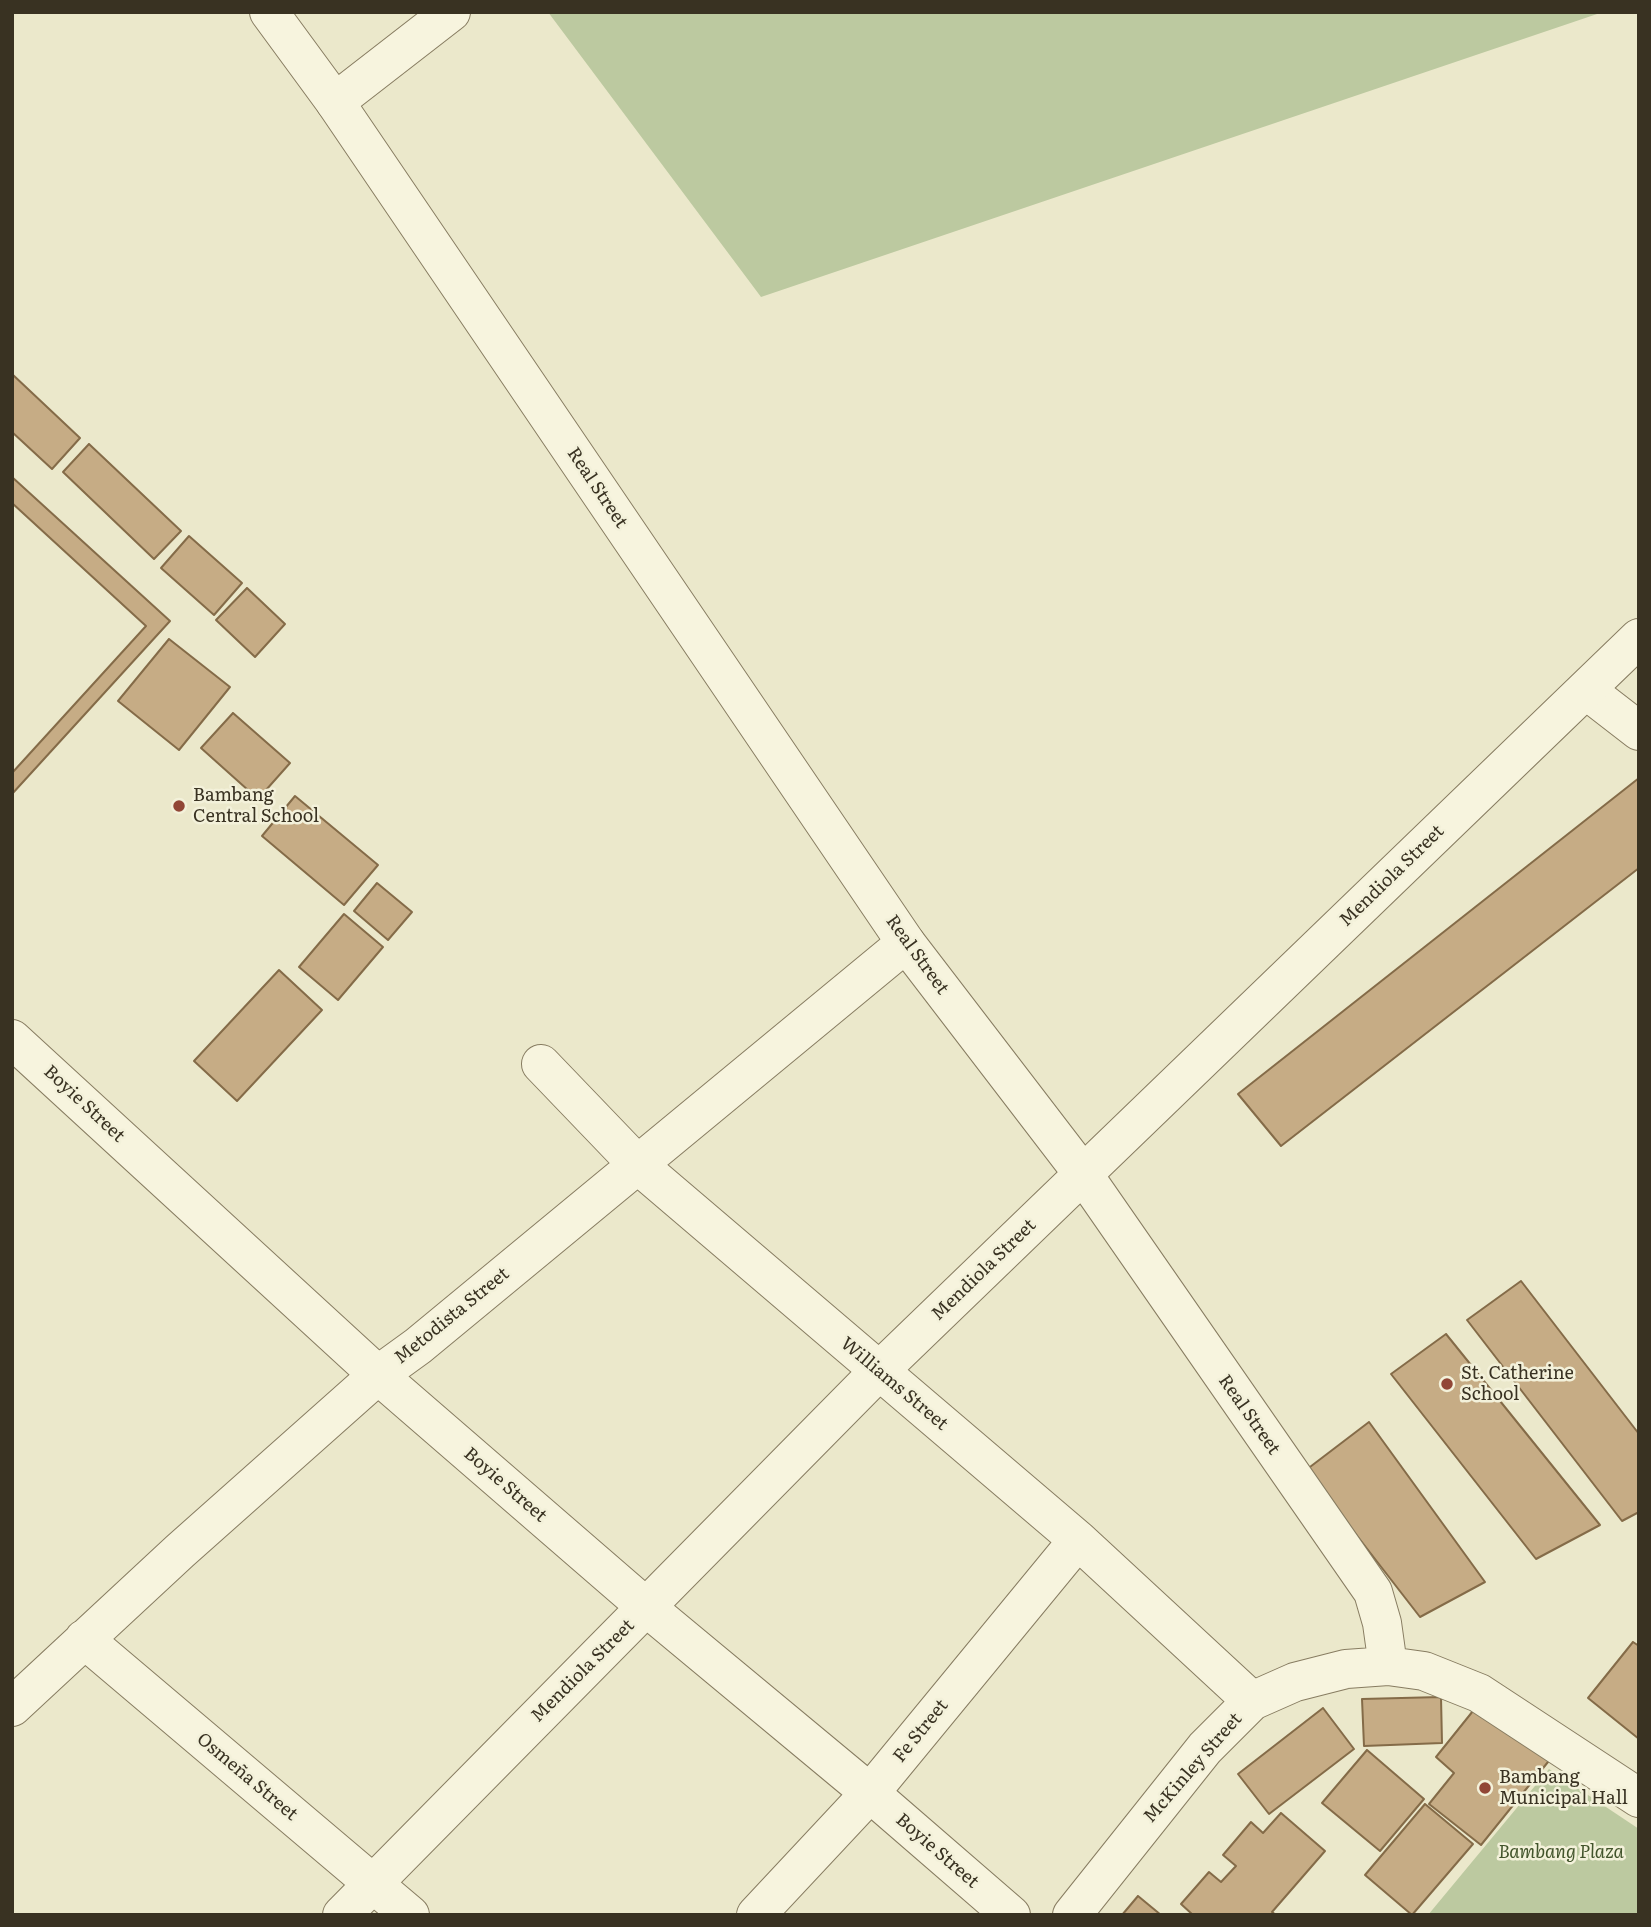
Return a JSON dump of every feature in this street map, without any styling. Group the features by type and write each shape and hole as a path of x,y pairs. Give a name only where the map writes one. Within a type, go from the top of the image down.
{"street":[{"name":"Real Street","path":"269,12 335,102 906,943 1083,1174 1373,1592 1382,1623 1388,1666"},
{"path":"335,102 451,12"},
{"name":"Mendiola Street","path":"342,1915 879,1371 1639,638"},
{"path":"1586,690 1639,731"},
{"name":"Metodista Street","path":"12,1707 378,1375 418,1346 906,943"},
{"name":"Boyie Street","path":"12,1038 378,1375 646,1607 870,1793 1011,1915"},
{"name":"Williams Street","path":"541,1064 637,1164 1078,1540 1252,1701"},
{"name":"Fe Street","path":"756,1915 870,1793 1078,1540"},
{"name":"Osmeña Street","path":"84,1639 410,1915"},
{"path":"1388,1666 1424,1671 1479,1693 1639,1798"},
{"name":"McKinley Street","path":"1072,1915 1205,1748 1252,1701 1294,1682 1346,1669 1388,1666"}],"green space":[{"path":"548,12 1603,12 761,297"},
{"name":"Bambang Plaza","path":"1549,1769 1639,1829 1639,1915 1428,1915"}],"building":[{"path":"12,374 80,438 52,469 12,432"},
{"path":"89,444 181,531 154,559 63,472"},
{"path":"12,477 170,621 12,794 12,773 146,626 12,503"},
{"path":"189,536 242,583 214,615 161,568"},
{"path":"247,588 285,624 255,657 216,620"},
{"path":"169,639 230,687 179,750 118,701"},
{"path":"233,713 290,763 258,799 201,748"},
{"path":"1639,778 1639,868 1281,1146 1238,1094"},
{"path":"295,796 378,865 344,905 262,836"},
{"path":"377,883 412,912 388,940 354,911"},
{"path":"344,914 383,947 338,1000 299,967"},
{"path":"279,970 322,1010 237,1101 194,1061"},
{"path":"1521,1281 1639,1434 1639,1512 1622,1521 1467,1320"},
{"path":"1446,1334 1600,1525 1536,1559 1391,1374"},
{"path":"1369,1422 1485,1582 1420,1617 1306,1470"},
{"path":"1633,1642 1639,1646 1639,1739 1588,1698"},
{"path":"1441,1697 1442,1743 1364,1746 1362,1699"},
{"name":"Bambang Municipal Hall","path":"1481,1701 1552,1757 1481,1845 1429,1804 1454,1773 1436,1757"},
{"path":"1323,1708 1354,1749 1269,1814 1238,1774"},
{"path":"1367,1750 1424,1799 1380,1851 1322,1803"},
{"path":"1425,1804 1473,1844 1412,1915 1365,1875"},
{"path":"1281,1813 1325,1851 1272,1912 1276,1915 1193,1915 1181,1904 1209,1872 1221,1882 1236,1866 1223,1855 1251,1822 1263,1833"},
{"path":"1138,1896 1161,1915 1122,1915"}],"place":[{"name":"Bambang Central School","path":"179,806"},
{"name":"St. Catherine School","path":"1447,1384"},
{"name":"Bambang Municipal Hall","path":"1485,1788"}]}
